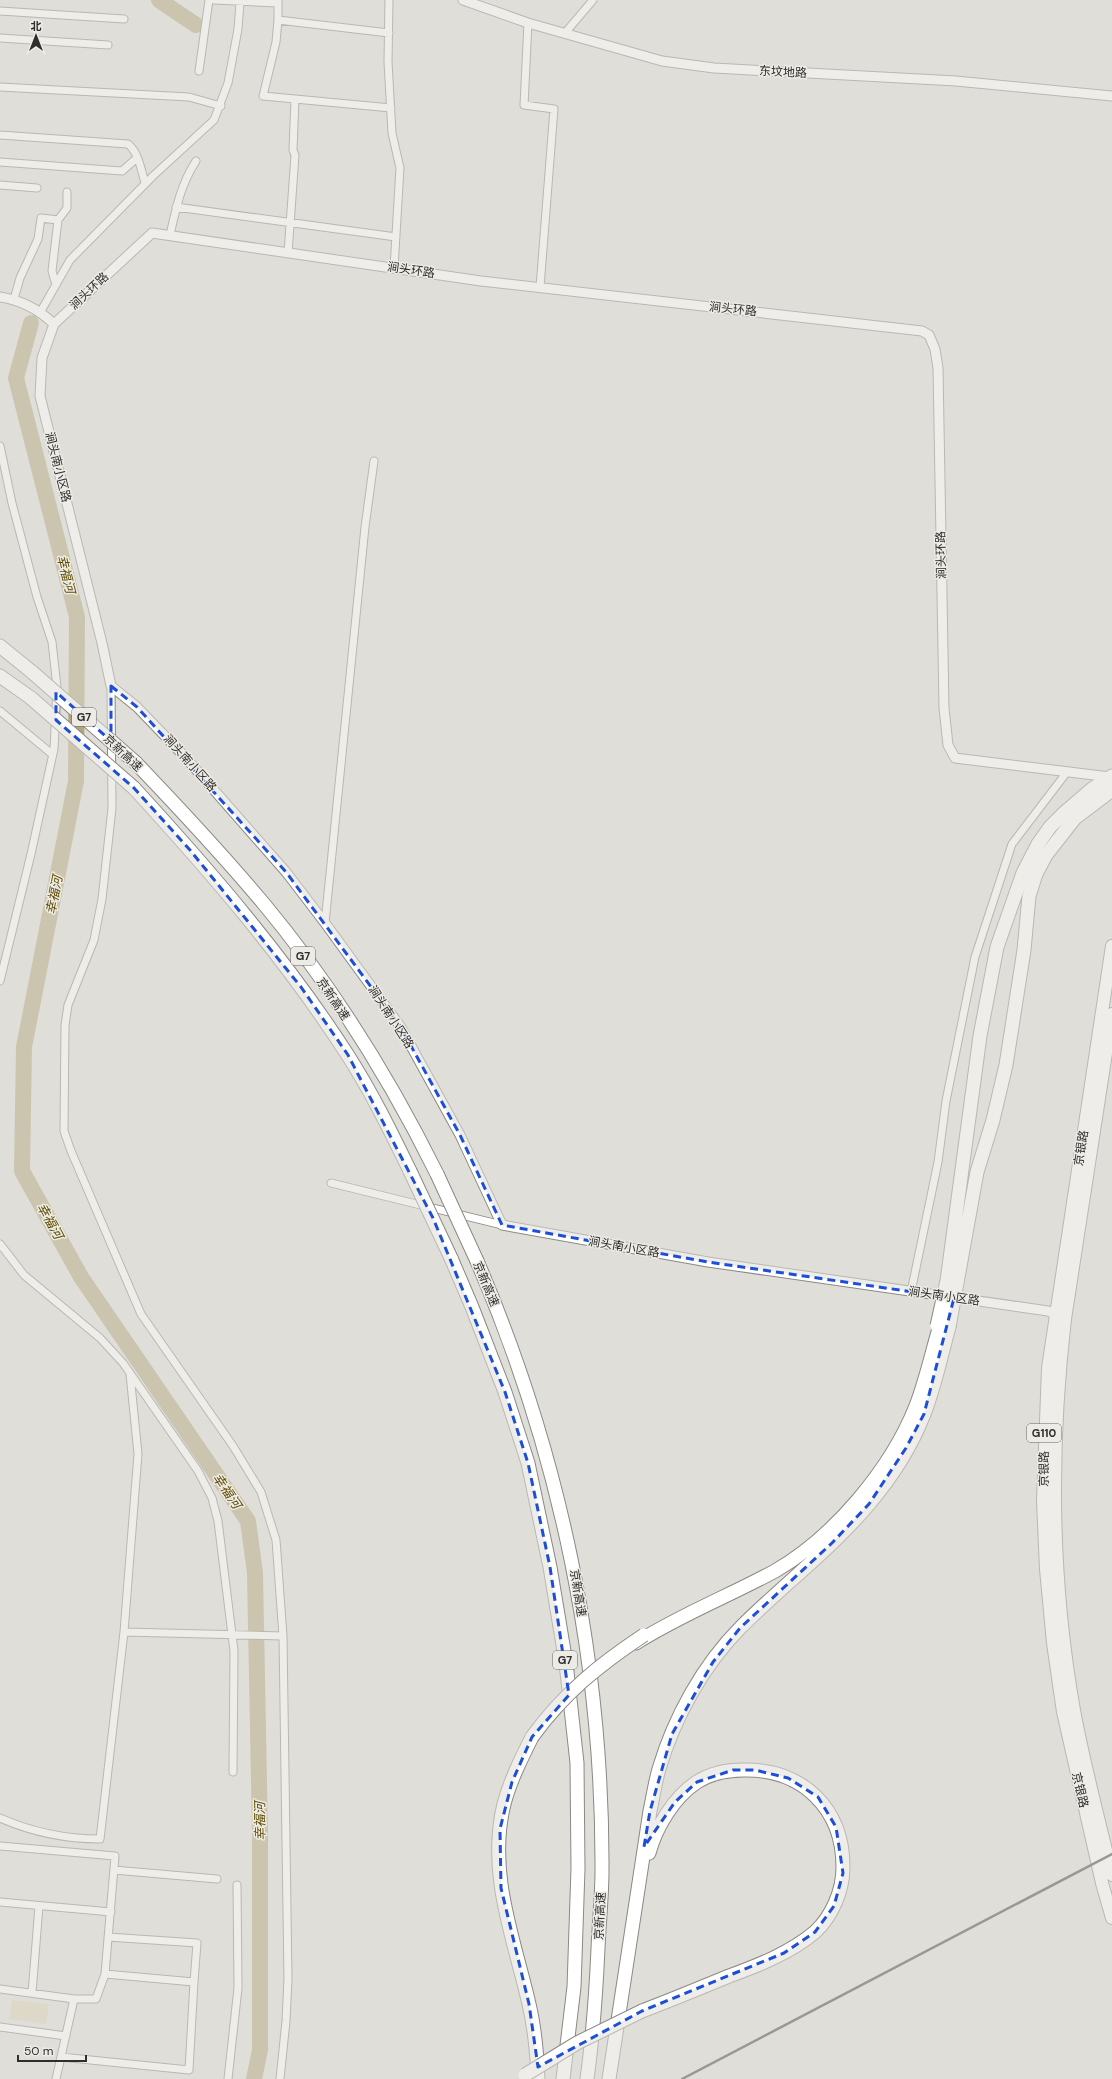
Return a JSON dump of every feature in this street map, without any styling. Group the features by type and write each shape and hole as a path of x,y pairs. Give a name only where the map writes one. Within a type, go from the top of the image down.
{"highway":[{"name":"京新高速","path":"0,646 136,763 204,834 260,899 318,976 372,1057 414,1128 437,1174 493,1298 524,1384 546,1458 573,1562 588,1652 598,1762 602,1870 596,1983 587,2079"},
{"name":"京新高速","path":"0,676 31,698 134,788 225,891 302,987 348,1056 410,1171 451,1258 472,1307 499,1378 528,1463 550,1567 566,1663 577,1763 578,1869 574,1987 564,2079"},
{"path":"952,1282 980,1036 997,947 1023,873 1038,844 1050,827 1063,814 1092,789 1111,781"},
{"path":"609,2079 650,1811 659,1770 672,1734 690,1698 713,1662 740,1628 832,1543 869,1504 890,1476 924,1414 942,1326 977,1172 993,1120 1006,1065 1024,950 1029,896 1036,874 1046,854 1075,818 1111,781"},
{"name":"京银路","path":"1112,946 1060,1316 1056,1431 1055,1524 1057,1568 1064,1642 1074,1710 1112,1875"},
{"name":"京银路","path":"1112,1014 1060,1316 1048,1368 1044,1431 1043,1501 1046,1569 1053,1643 1063,1712 1102,1883 1112,1918"},
{"path":"538,2079 535,2032 505,1912 498,1858 504,1804 517,1768 532,1737 557,1705 576,1686 614,1654 644,1635 770,1570 795,1554 825,1528 880,1463 915,1404 942,1326"},
{"path":"532,1737 554,1710 584,1679 618,1655 648,1635 776,1570 829,1531 861,1496 887,1462 916,1406 942,1326"},
{"path":"522,2077 577,2043 642,2011 784,1953 815,1932 825,1921 840,1890 843,1873 843,1857 836,1827 828,1811 818,1797 807,1788 788,1778 773,1772 755,1770 732,1770 713,1775 697,1782 687,1790 675,1802 663,1820 650,1848 636,1899"}],"street":[{"path":"199,71 209,0"},
{"path":"214,0 278,2 276,42 263,96 391,108"},
{"path":"389,0 392,134 400,168 394,268"},
{"name":"东坟地路","path":"463,0 528,23 662,61 714,68 956,81 1112,96"},
{"path":"565,33 593,0"},
{"path":"40,312 70,260 145,184 214,120 221,106 228,83 238,29 240,2"},
{"path":"0,11 124,19"},
{"path":"278,20 389,34"},
{"path":"528,23 524,105 554,109 540,287"},
{"path":"0,38 108,45"},
{"path":"0,87 183,97 202,100 221,106"},
{"path":"288,253 289,223 296,155 293,150 295,99"},
{"path":"0,135 128,144 137,158 145,184"},
{"path":"0,162 122,171 137,158"},
{"path":"170,235 176,207 185,178 196,161"},
{"path":"0,185 37,188"},
{"path":"56,285 52,271 58,220 67,208 67,192"},
{"path":"176,207 396,237"},
{"path":"14,299 20,278 38,239 41,218 58,220"},
{"name":"涧头环路","path":"54,324 152,233 394,268 540,287 922,330 930,335 935,350 938,368 944,708 948,745 955,758 1067,772 1111,781"},
{"path":"0,297 14,299 40,312 54,324"},
{"name":"涧头南小区路","path":"54,324 42,358 40,396 102,643 110,686 137,707 185,757 286,872 400,1026 460,1135 502,1225 708,1262 1048,1311 1060,1316"},
{"path":"0,446 12,503 37,597 52,642 56,694 52,754 31,854 0,981"},
{"path":"325,923 365,527 374,461"},
{"path":"110,686 112,808 109,847 94,940 68,1005 65,1025 64,1131 71,1151 141,1314 233,1446 261,1492 276,1540 283,1636 288,1979 286,2021 280,2079"},
{"path":"0,711 52,754"},
{"path":"911,1292 938,1162 946,1101 975,957 1012,844 1067,772"},
{"path":"331,1183 502,1225"},
{"path":"0,1244 24,1275 100,1338 130,1372 198,1471 212,1498 218,1521 233,1634 233,1772"},
{"path":"0,1818 22,1828 78,1839 100,1839 124,1632 138,1454 130,1372"},
{"path":"124,1632 283,1636"},
{"path":"0,1846 114,1856 105,1974 96,1999 74,1999 0,1989"},
{"path":"114,1870 217,1879"},
{"path":"228,2079 238,1988 237,1885"},
{"path":"0,1902 110,1912"},
{"path":"32,1993 39,1906"},
{"path":"61,2057 189,2070 197,1943 108,1937"},
{"path":"105,1974 194,1982"},
{"path":"56,2079 74,1999"},
{"path":"0,2027 66,2036"}],"highlighted area":[{"path":"111,686 137,707 286,872 400,1026 460,1135 502,1225 708,1262 954,1298 924,1414 906,1448 869,1504 832,1543 740,1628 713,1662 672,1734 650,1811 644,1847 675,1802 697,1782 733,1770 755,1770 788,1778 818,1797 836,1827 843,1873 834,1906 815,1932 784,1953 642,2011 538,2067 529,2004 501,1888 500,1829 512,1782 532,1737 569,1695 550,1567 528,1463 505,1392 433,1218 348,1055 301,987 190,850 134,788 56,720 56,692 111,741"}],"shaded area":[{"path":"12,2000 49,2004 46,2024 9,2019"}],"waterway":[{"name":"幸福河","path":"159,0 196,25"},
{"name":"幸福河","path":"31,323 16,378 77,617 76,781 24,1047 22,1171 81,1277 248,1521 255,1573 260,1834 260,2050 254,2079"}],"railway":[{"path":"682,2079 1112,1854"}]}
